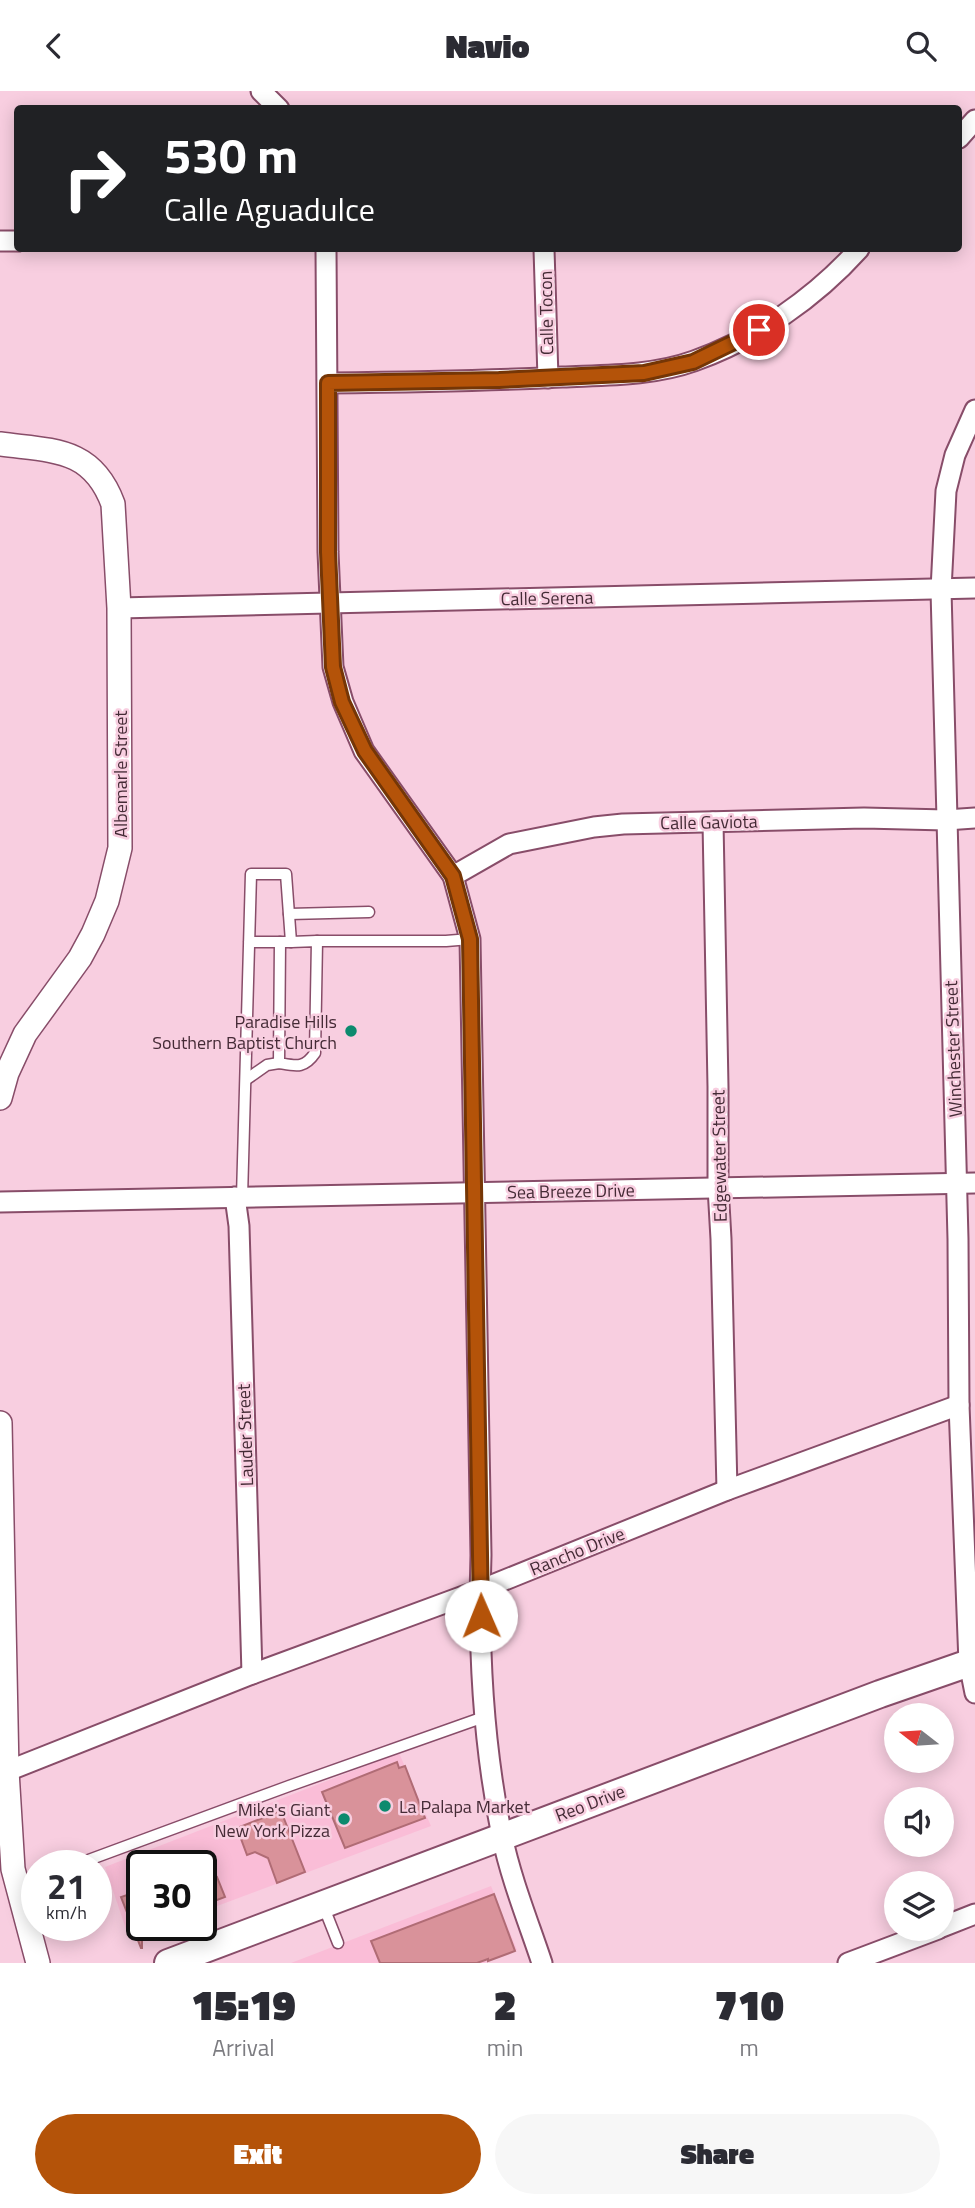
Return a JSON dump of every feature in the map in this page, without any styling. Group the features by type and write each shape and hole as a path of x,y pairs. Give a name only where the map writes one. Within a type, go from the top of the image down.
{"main road":[{"name":"Reo Drive","path":"168,1963 880,1694 972,1662"}],"street":[{"path":"261,91 275,105"},
{"path":"962,135 975,120"},
{"path":"326,252 333,667 342,702 365,751 453,876 470,939 484,1717 502,1836 542,1963"},
{"name":"Calle Tocon","path":"544,252 548,378"},
{"path":"328,383 644,373 693,362 734,343 783,315 827,281 856,252"},
{"name":"Winchester Street","path":"975,410 955,455 946,491 940,590 946,820 966,1183 959,1405 975,1693"},
{"name":"Albemarle Street","path":"0,444 65,453 77,458 97,474 113,504 119,608 121,837 112,883 102,914 80,958 21,1043 7,1073 0,1098"},
{"name":"Calle Serena","path":"119,608 975,588"},
{"name":"Calle Gaviota","path":"453,876 509,844 594,827 864,818 975,818"},
{"name":"Edgewater Street","path":"713,822 718,1187 727,1490"},
{"name":"Sea Breeze Drive","path":"0,1202 966,1183"},
{"name":"Lauder Street","path":"239,1197 252,1674"},
{"name":"Rancho Drive","path":"4,1773 252,1674 480,1590 727,1490 959,1405"},
{"path":"0,1423 4,1773 13,1869 21,1877"},
{"path":"954,1922 975,1914"},
{"path":"35,1941 38,1963"},
{"path":"848,1963 906,1941"}],"lane":[{"path":"239,1197 247,1079 251,874 286,874 289,914 285,942 279,1063"},
{"path":"289,914 369,912"},
{"path":"250,943 470,939"},
{"path":"247,1079 267,1065 279,1063 297,1066 309,1062 315,1053 317,941"},
{"path":"112,1851 484,1717"},
{"path":"323,1904 338,1943"}],"shaded area":[{"path":"399,1753 431,1826 217,1906 217,1850 149,1850"},
{"path":"126,1859 126,1929 112,1888 112,1864"},
{"path":"491,1886 517,1950 484,1963 291,1963"}],"building":[{"name":"La Palapa Market","path":"397,1762 399,1768 405,1766 425,1818 345,1848 322,1792"},
{"path":"281,1811 305,1872 277,1883 268,1858 255,1852 247,1855 237,1828"},
{"path":"217,1877 225,1897 217,1900"},
{"path":"494,1894 515,1951 477,1963 380,1963 371,1941"},
{"path":"126,1895 126,1910 121,1897"}],"place":[{"name":"Paradise Hills Southern Baptist Church","path":"351,1031"},
{"name":"La Palapa Market","path":"385,1806"},
{"name":"Mike's Giant New York Pizza","path":"344,1819"}],"route":[{"path":"481,1616 470,939 453,876 365,751 342,702 333,667 328,552 328,383 499,380 644,373 693,362 759,330"}]}
